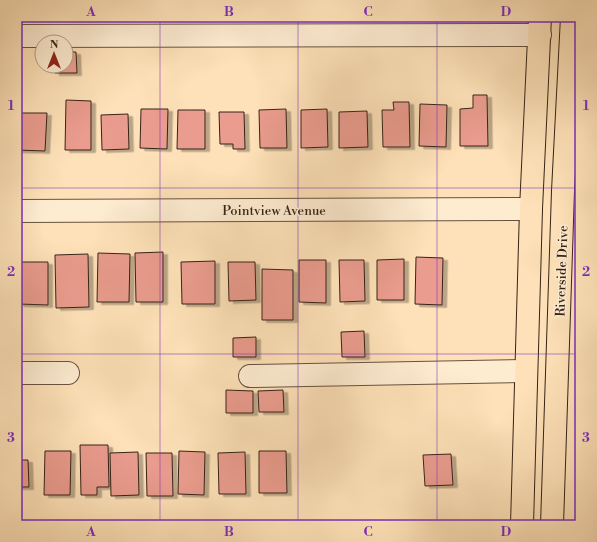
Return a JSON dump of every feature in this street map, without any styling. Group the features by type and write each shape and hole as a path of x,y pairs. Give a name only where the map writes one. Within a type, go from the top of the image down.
{"main road":[{"name":"Riverside Drive","path":"552,525 563,191 572,17"},
{"path":"522,525 531,209 540,26"}],"street":[{"path":"17,36 540,26"},
{"name":"Pointview Avenue","path":"17,211 531,209"},
{"path":"250,376 526,371"},
{"path":"17,373 68,373"}],"building":[{"path":"74,52 76,52 77,73 74,73"},
{"path":"473,95 487,95 488,146 460,146 460,109 473,108"},
{"path":"66,100 91,101 91,150 65,150"},
{"path":"393,102 409,102 410,147 383,147 382,110 394,110"},
{"path":"420,104 447,105 446,147 419,146"},
{"path":"141,109 168,109 167,149 140,148"},
{"path":"286,109 287,148 260,148 259,110"},
{"path":"327,109 328,147 301,148 301,110"},
{"path":"178,110 205,110 205,149 177,149"},
{"path":"367,111 368,147 339,148 339,112"},
{"path":"219,112 244,112 245,149 233,149 233,144 220,144"},
{"path":"18,113 47,113 45,151 17,150"},
{"path":"128,114 129,149 102,150 101,115"},
{"path":"163,252 163,302 136,302 135,253"},
{"path":"98,253 130,254 129,302 97,302"},
{"path":"88,254 89,307 56,308 55,255"},
{"path":"416,257 443,258 442,305 415,304"},
{"path":"404,259 404,300 377,300 377,260"},
{"path":"299,260 326,260 326,303 299,302"},
{"path":"339,260 364,260 365,301 340,302"},
{"path":"215,261 215,304 182,304 181,262"},
{"path":"19,262 48,262 48,305 19,304"},
{"path":"228,262 255,262 256,300 229,301"},
{"path":"262,269 293,270 293,320 262,320"},
{"path":"364,331 365,357 342,357 341,332"},
{"path":"256,337 256,357 233,357 233,338"},
{"path":"226,390 253,391 253,413 226,413"},
{"path":"283,390 284,412 259,412 258,391"},
{"path":"80,445 108,445 109,487 97,487 97,495 81,495"},
{"path":"45,451 71,451 70,495 44,495"},
{"path":"179,451 205,452 204,495 178,494"},
{"path":"259,451 286,451 287,493 259,493"},
{"path":"138,452 139,495 111,496 110,453"},
{"path":"245,452 246,494 219,494 218,453"},
{"path":"146,453 172,453 173,496 147,496"},
{"path":"451,454 453,485 425,486 423,455"},
{"path":"17,460 28,460 29,487 17,487"}]}
